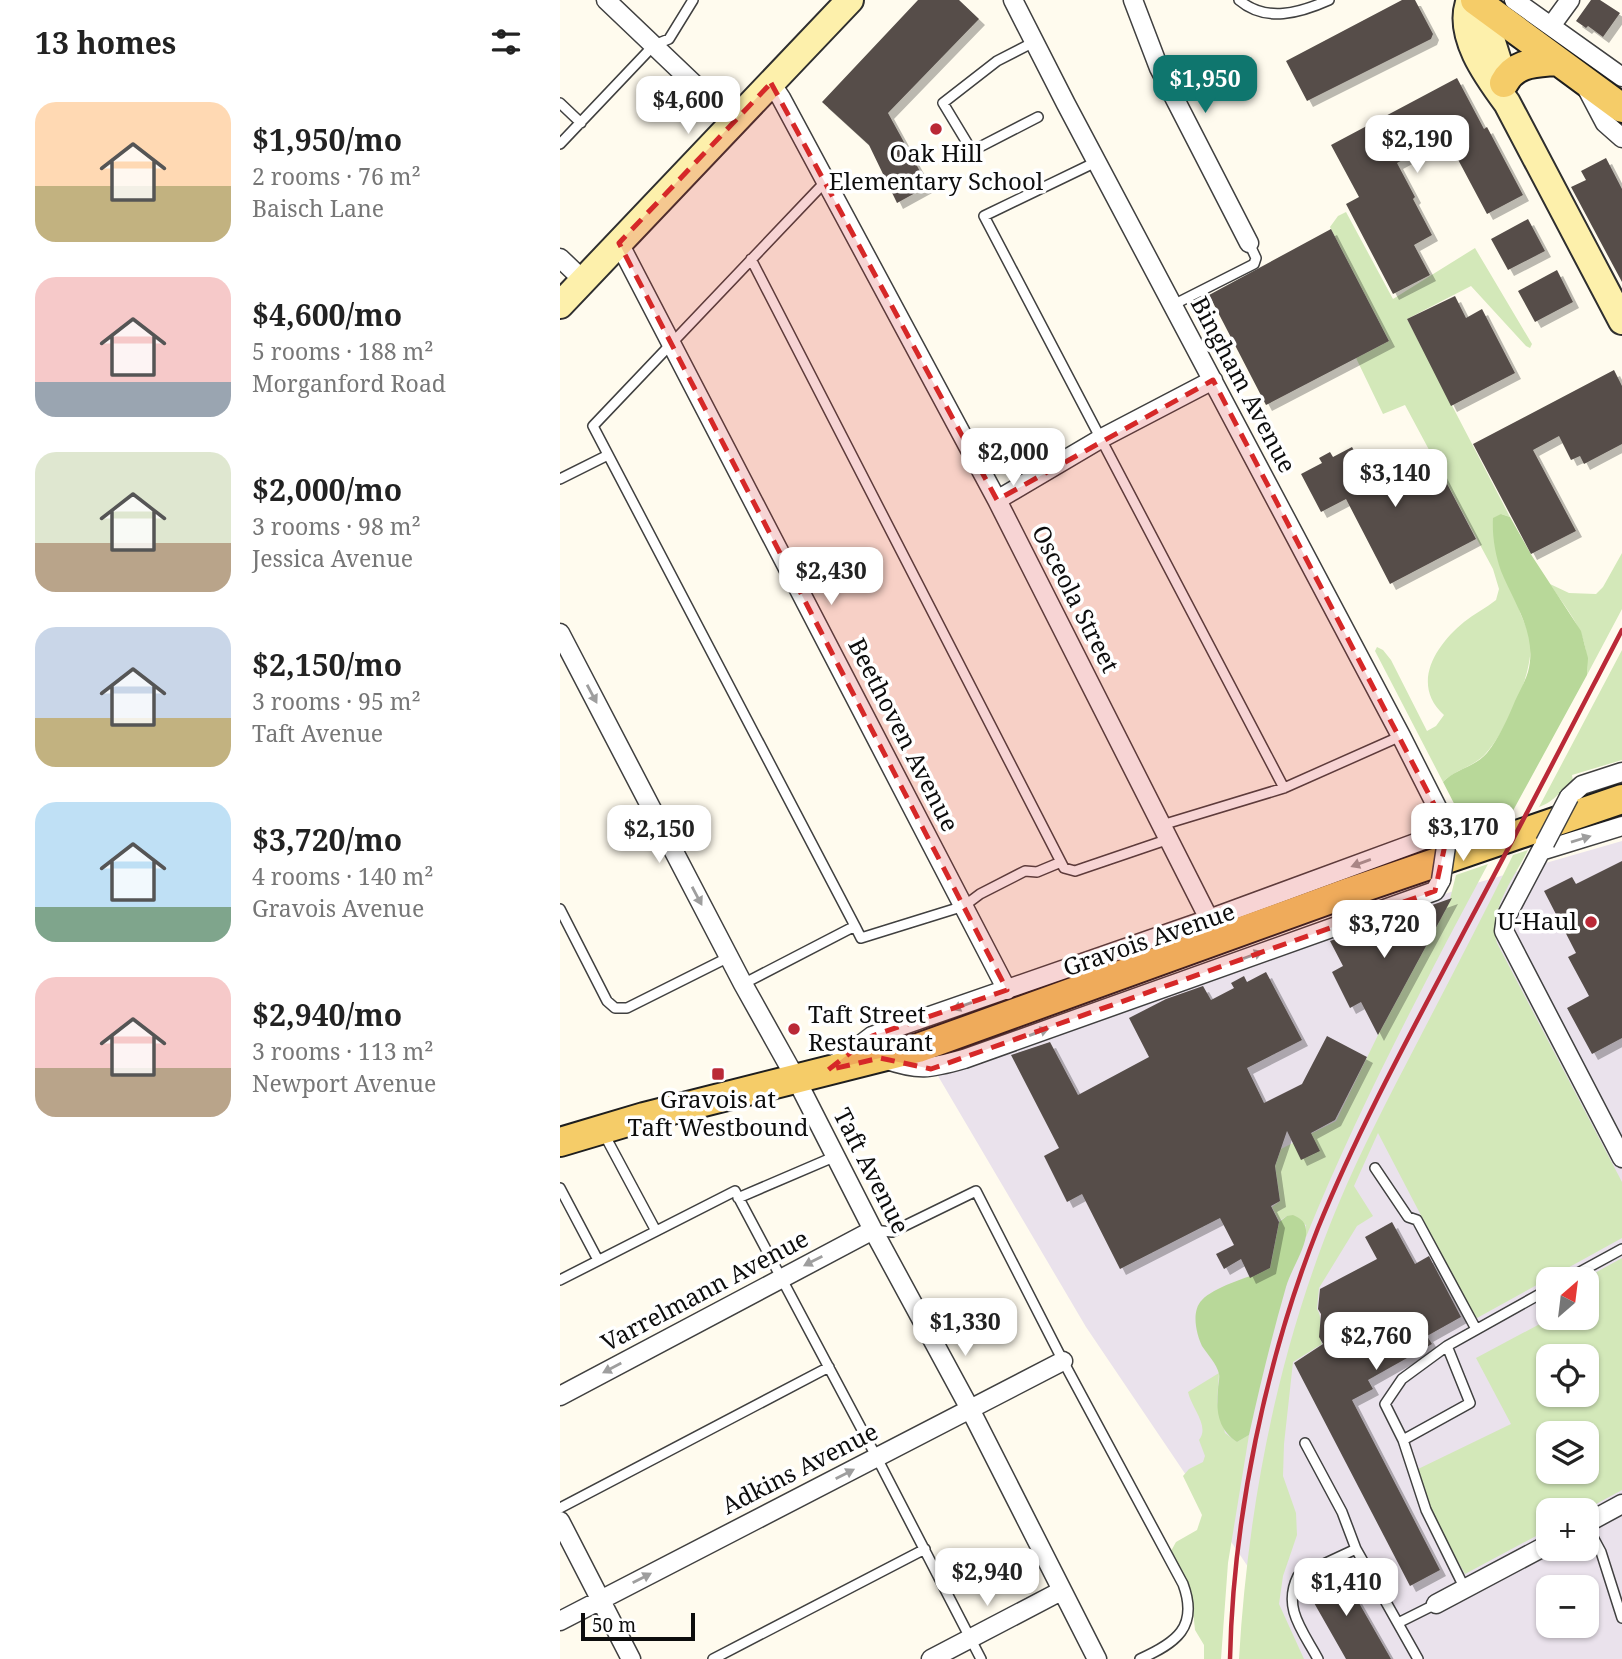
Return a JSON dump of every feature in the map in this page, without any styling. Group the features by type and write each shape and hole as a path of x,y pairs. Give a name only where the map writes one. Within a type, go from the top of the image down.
{"main road":[{"path":"1473,0 1622,108"},
{"path":"1506,93 1507,77 1521,66 1556,61"},
{"name":"Gravois Avenue","path":"560,1142 795,1077 918,1048 1347,893 1622,799"}],"street":[{"path":"606,0 734,122"},
{"path":"560,305 850,0"},
{"name":"Bingham Avenue","path":"1013,0 1096,162 1401,736 1448,835"},
{"path":"1133,0 1159,68 1249,243"},
{"path":"1473,0 1492,42 1506,93 1622,321"},
{"path":"1514,0 1622,77"},
{"path":"1551,26 1570,0"},
{"path":"1583,80 1605,123 1622,138"},
{"name":"Osceola Street","path":"771,83 997,500 1209,919"},
{"name":"Beethoven Avenue","path":"619,243 1007,990"},
{"path":"560,258 583,280"},
{"path":"997,500 1102,438 1213,380"},
{"name":"Taft Avenue","path":"560,634 970,1409 1060,1591 1097,1659"},
{"path":"1622,772 1582,785 1569,797 1506,917 1504,931 1622,1158"},
{"path":"1543,847 1622,826"},
{"name":"Gravois Avenue","path":"828,1070 872,1036 1448,835 1441,880 1435,891 964,1059 930,1069 915,1069 880,1058"},
{"name":"Varrelmann Avenue","path":"560,1396 873,1230"},
{"name":"Adkins Avenue","path":"560,1621 1063,1361"},
{"path":"1599,1517 1622,1504"},
{"path":"560,1521 631,1659"},
{"path":"1436,1604 1536,1551"},
{"path":"931,1659 1060,1591"}],"lane":[{"path":"560,144 654,45 669,39 693,0"},
{"path":"1239,0 1247,7 1269,15 1290,12 1329,0"},
{"path":"1034,43 997,61 943,103 972,151 1038,117"},
{"path":"560,103 581,123"},
{"path":"1096,162 984,216 1284,788"},
{"path":"826,181 593,426 861,937 964,906 980,894 1025,871 1037,872 1061,862"},
{"path":"1173,305 1254,264 1256,258 1249,243"},
{"path":"751,259 1064,868 1075,872 1166,832 1284,788 1401,736"},
{"path":"560,479 608,455"},
{"path":"560,909 607,1001 615,1007 627,1008 729,957"},
{"path":"743,984 855,926"},
{"path":"602,1129 656,1231"},
{"path":"738,1198 836,1156"},
{"path":"1375,1168 1408,1217 1417,1220 1476,1329"},
{"path":"560,1188 598,1260"},
{"path":"560,1280 735,1191 981,1659"},
{"path":"873,1230 892,1232 976,1191 1188,1597 1185,1627 1168,1645 1140,1659"},
{"path":"1589,1267 1622,1249"},
{"path":"1465,1589 1426,1510 1403,1440 1385,1404 1402,1379 1447,1346 1536,1296"},
{"path":"1403,1440 1470,1403 1447,1346"},
{"path":"560,1508 829,1367"},
{"path":"1305,1443 1342,1512 1356,1549 1418,1659"},
{"path":"1599,1548 1622,1618"},
{"path":"713,1659 925,1549"},
{"path":"1318,1659 1291,1608 1294,1584 1298,1576 1356,1549"},
{"path":"1398,1623 1436,1604"}],"highlighted area":[{"path":"771,83 997,500 1213,380 1448,831 1435,891 931,1069 880,1058 828,1070 872,1036 1007,990 619,243"}],"shaded area":[{"path":"1622,841 1622,1659 1261,1659 1263,1589 1086,1327 938,1076 1473,884"}],"green space":[{"path":"1346,212 1393,299 1475,248 1532,344 1530,348 1526,346 1471,286 1407,319 1510,517 1501,514 1516,597 1530,639 1524,683 1503,729 1482,757 1443,782 1375,651 1377,647 1383,650 1391,660 1427,731 1436,726 1444,715 1434,703 1429,691 1428,678 1436,653 1464,622 1496,600 1499,589 1493,569 1405,405 1383,414 1356,358 1389,341 1330,227 1338,216"},
{"path":"1501,514 1510,517 1581,631 1588,658 1587,675 1509,818 1461,836 1462,819 1443,782 1487,753 1503,728 1528,672 1530,658 1527,632 1501,571 1496,551 1493,518"},
{"path":"1622,553 1622,609 1587,675 1582,637 1572,616 1550,584 1569,593 1596,594 1603,587"},
{"path":"1622,650 1622,760 1572,775 1573,781 1554,799 1539,807"},
{"path":"1528,850 1499,906 1495,931 1497,943 1622,1182 1622,1238 1569,1267 1536,1267 1536,1285 1477,1318 1473,1315 1378,1133 1354,1186 1373,1216 1357,1226 1319,1288 1317,1309 1322,1344 1293,1362 1283,1476 1296,1513 1297,1535 1283,1576 1279,1604 1304,1659 1239,1659 1250,1543 1269,1428 1298,1315 1317,1259 1366,1144 1513,855"},
{"path":"1488,864 1369,1095 1306,1237 1306,1225 1287,1216 1279,1221 1272,1207 1280,1201 1275,1166 1281,1149 1336,1121 1378,1035 1449,903 1456,875"},
{"path":"1293,1215 1305,1225 1304,1242 1286,1287 1249,1435 1237,1442 1222,1426 1217,1406 1219,1374 1200,1341 1196,1329 1197,1310 1202,1300 1215,1290 1270,1268 1279,1222"},
{"path":"1622,1258 1622,1490 1599,1502 1599,1498 1536,1498 1536,1536 1465,1574 1427,1506 1416,1470 1511,1424 1476,1358 1536,1326 1536,1330 1600,1330 1600,1270"},
{"path":"1219,1373 1217,1402 1225,1433 1237,1442 1249,1435 1228,1563 1221,1659 1204,1659 1204,1645 1195,1630 1191,1592 1171,1551 1176,1542 1197,1530 1202,1515 1183,1476 1189,1469 1203,1462 1205,1456 1199,1440 1202,1435 1201,1423 1188,1392"}],"building":[{"path":"918,0 959,0 979,19 888,113 928,186 897,203 869,145 822,102"},
{"path":"1402,0 1415,0 1433,34 1431,39 1307,101 1286,61"},
{"path":"1591,0 1600,0 1620,13 1603,37 1576,21"},
{"path":"1457,78 1523,195 1487,214 1446,137 1397,163 1432,235 1414,245 1430,275 1393,294 1346,204 1359,197 1331,145"},
{"path":"1606,158 1622,189 1622,282 1571,187 1586,180 1581,171"},
{"path":"1528,219 1545,251 1508,270 1491,239"},
{"path":"1331,229 1389,341 1266,405 1209,295"},
{"path":"1557,270 1573,302 1535,322 1518,291"},
{"path":"1455,296 1466,318 1482,309 1515,373 1451,406 1407,319"},
{"path":"1614,370 1622,386 1622,444 1584,464 1580,456 1571,460 1559,436 1533,450 1576,531 1531,554 1473,444"},
{"path":"1352,447 1368,477 1408,457 1412,465 1432,455 1476,539 1390,584 1346,499 1321,512 1301,474 1322,463 1319,458 1330,452 1333,457"},
{"name":"U-Haul","path":"1622,861 1622,1038 1592,1054 1567,1008 1589,996 1568,957 1576,953 1544,891 1572,877 1576,884"},
{"path":"1452,898 1378,1035 1361,1002 1350,1008 1332,972 1343,966 1330,941"},
{"path":"1266,972 1302,1040 1247,1068 1264,1103 1302,1084 1327,1036 1367,1057 1335,1120 1311,1133 1320,1151 1301,1160 1287,1131 1275,1166 1280,1201 1271,1206 1279,1222 1270,1268 1250,1278 1241,1259 1224,1269 1216,1254 1234,1245 1220,1218 1120,1269 1082,1194 1067,1202 1044,1156 1059,1148 1011,1055 1050,1042 1078,1095 1149,1057 1129,1018 1166,999 1203,986 1211,1000 1234,988 1231,983 1244,976 1247,982"},
{"path":"1392,1222 1415,1264 1429,1256 1461,1317 1427,1336 1432,1344 1368,1380 1373,1389 1352,1400 1440,1570 1410,1586 1294,1363 1323,1344 1319,1337 1320,1289 1377,1259 1365,1237"},
{"path":"1339,1568 1391,1659 1346,1659 1305,1587"}],"railway":[{"path":"1230,1659 1238,1551 1256,1440 1283,1331 1318,1228 1388,1077 1622,630"}],"place":[{"name":"Oak Hill Elementary School","path":"936,129"},
{"name":"U-Haul","path":"1591,922"},
{"name":"Taft Street Restaurant","path":"794,1029"},
{"name":"Gravois at Taft Westbound","path":"718,1074"}]}
